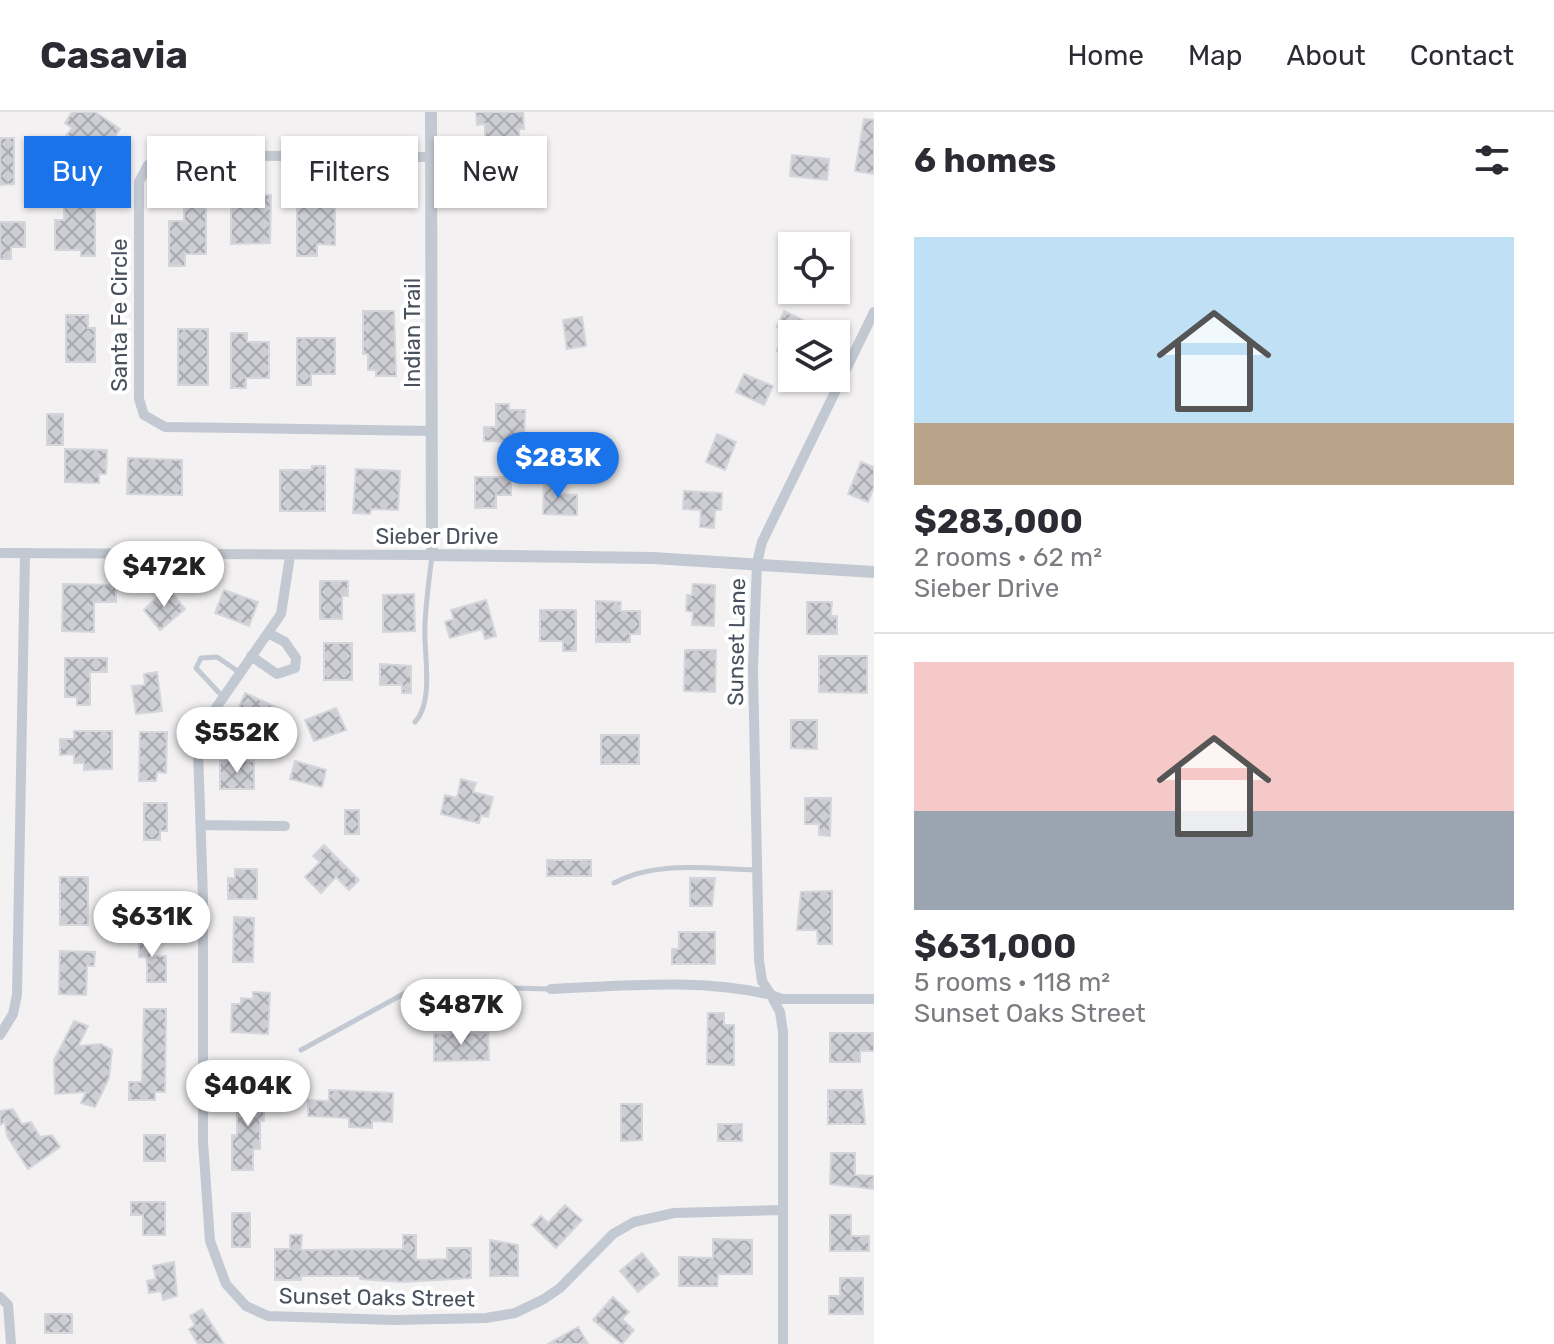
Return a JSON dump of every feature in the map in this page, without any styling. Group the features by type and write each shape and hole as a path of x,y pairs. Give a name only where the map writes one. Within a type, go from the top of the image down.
{"street":[{"name":"Indian Trail","path":"431,112 432,555"},
{"name":"Santa Fe Circle","path":"432,157 160,155 148,165 139,182 139,399 144,415 165,427 432,431"},
{"name":"Sunset Lane","path":"783,1344 783,1032 780,1012 762,981 759,960 753,669 757,563 762,542 804,451 874,312"},
{"name":"Sieber Drive","path":"0,553 432,555 757,563 874,572"},
{"path":"0,1035 13,1014 17,995 25,553"},
{"name":"Sunset Oaks Street","path":"290,556 284,605 270,634 251,656 200,731 203,1142 210,1241 226,1284 246,1306 268,1316 394,1320 486,1318 515,1313 544,1299 560,1288 613,1234 634,1222 674,1213 782,1210"},
{"path":"251,656 277,674 295,668 296,658 285,642 270,634"},
{"path":"201,825 285,826"},
{"path":"551,989 643,985 751,990 801,1002 874,999"},
{"path":"0,1297 8,1305 11,1344"}],"lane":[{"path":"415,722 421,716 425,696 425,626 432,555"},
{"path":"223,697 196,668 201,658 217,657 240,672"},
{"path":"614,883 632,873 674,867 757,870"},
{"path":"301,1050 418,986 551,989"}],"building":[{"path":"72,112 95,112 120,129 115,136 66,136 72,128 65,123"},
{"path":"476,112 523,112 524,129 519,129 519,136 485,136 485,124 477,125"},
{"path":"864,119 874,120 874,174 855,171"},
{"path":"0,138 14,138 14,184 0,185"},
{"path":"792,155 829,159 827,180 790,176"},
{"path":"265,195 271,195 270,243 231,244 231,208 265,208"},
{"path":"64,208 95,208 95,256 81,256 81,250 55,250 55,220 64,220"},
{"path":"184,208 206,208 206,254 185,254 185,266 169,266 169,221 184,221"},
{"path":"297,208 335,208 335,245 317,244 317,256 297,256"},
{"path":"0,222 25,222 25,247 11,247 11,259 0,259"},
{"path":"363,311 394,311 396,376 376,376 376,370 368,370 368,354 363,354"},
{"path":"784,311 803,320 780,320"},
{"path":"66,315 88,315 88,328 95,328 95,362 66,362"},
{"path":"582,317 586,346 567,349 563,320"},
{"path":"178,329 208,329 208,385 178,385"},
{"path":"231,333 247,333 247,342 269,342 269,378 246,378 246,388 231,388"},
{"path":"297,338 335,338 335,374 311,374 311,385 297,385"},
{"path":"744,374 773,386 764,405 736,392"},
{"path":"496,404 509,404 509,410 525,410 524,442 484,441 484,427 496,427"},
{"path":"47,414 63,414 63,445 47,445"},
{"path":"717,434 736,442 725,470 706,462"},
{"path":"65,449 107,450 106,474 99,474 99,483 65,482"},
{"path":"128,458 182,460 182,495 127,494"},
{"path":"861,462 874,467 874,487 868,502 848,494"},
{"path":"312,466 325,466 325,511 280,511 280,470 312,470"},
{"path":"356,469 400,471 398,510 371,509 370,514 353,513"},
{"path":"475,477 511,477 511,495 496,495 496,508 475,508"},
{"path":"544,480 560,481 560,494 577,495 577,515 543,514"},
{"path":"684,491 722,493 721,510 715,510 714,528 700,527 701,510 683,509"},
{"path":"320,581 348,581 348,596 342,596 342,619 320,619"},
{"path":"63,584 116,585 116,602 94,602 94,632 62,631"},
{"path":"693,584 715,585 714,626 692,625 693,612 686,611 687,595 692,595"},
{"path":"167,587 185,609 160,630 144,610"},
{"path":"224,590 258,602 249,626 215,613"},
{"path":"414,594 415,631 383,632 383,595"},
{"path":"486,600 496,636 485,639 482,629 450,638 445,622 454,619 451,610"},
{"path":"596,601 621,602 620,611 640,611 640,634 630,634 630,642 596,642"},
{"path":"807,602 832,602 831,616 837,616 837,634 807,634"},
{"path":"540,610 576,610 576,651 563,651 563,641 540,641"},
{"path":"324,643 352,643 352,680 324,680"},
{"path":"685,650 716,650 715,692 684,691"},
{"path":"819,656 867,656 867,693 819,692"},
{"path":"65,658 107,658 107,672 90,672 90,705 77,705 77,697 65,697"},
{"path":"380,664 411,666 411,693 402,693 402,685 380,685"},
{"path":"157,672 162,711 136,714 132,686 145,685 144,674"},
{"path":"245,693 285,711 275,732 249,720 242,736 229,730"},
{"path":"336,708 346,730 314,741 305,720"},
{"path":"791,720 817,720 817,749 791,748"},
{"path":"74,731 112,731 112,769 84,770 84,763 74,763 74,754 60,755 60,739 74,739"},
{"path":"140,732 167,732 166,773 157,772 156,781 139,781"},
{"path":"601,735 639,735 639,764 601,764"},
{"path":"220,761 254,761 254,789 220,789"},
{"path":"295,761 326,770 322,787 290,779"},
{"path":"461,779 476,783 473,792 493,797 488,817 481,815 479,823 441,814 445,795 457,798"},
{"path":"805,798 831,798 830,836 819,835 819,824 805,824"},
{"path":"144,803 167,803 167,831 160,831 160,840 144,840"},
{"path":"345,810 359,810 359,834 345,834"},
{"path":"324,845 359,880 349,890 336,877 321,893 305,877 320,862 313,856"},
{"path":"547,860 591,860 591,876 547,876"},
{"path":"235,869 257,869 257,899 228,899 228,878 235,878"},
{"path":"60,877 88,877 88,925 60,925"},
{"path":"690,878 715,878 712,906 690,906"},
{"path":"832,891 832,944 818,944 817,930 797,930 801,892"},
{"path":"234,917 254,918 253,962 233,962"},
{"path":"679,932 715,932 715,964 672,964 672,949 679,949"},
{"path":"139,933 153,933 153,956 166,956 166,982 147,982 147,957 139,957"},
{"path":"60,951 95,952 94,966 87,966 86,995 59,994"},
{"path":"253,992 270,993 268,1034 231,1032 232,1004 241,1004 241,998 253,999"},
{"path":"144,1009 166,1009 165,1092 155,1092 155,1100 129,1100 129,1082 142,1082"},
{"path":"708,1013 724,1013 724,1025 734,1025 734,1065 707,1064"},
{"path":"74,1021 88,1026 78,1046 101,1044 112,1050 109,1078 95,1107 81,1103 86,1092 55,1094 54,1060"},
{"path":"488,1033 489,1060 434,1061 434,1034"},
{"path":"830,1033 874,1033 874,1051 860,1051 860,1062 830,1062"},
{"path":"237,1090 264,1090 264,1121 260,1121 260,1149 253,1149 253,1170 232,1170 232,1135 237,1135"},
{"path":"329,1090 393,1093 392,1122 372,1121 372,1128 349,1127 349,1118 308,1116 308,1100 329,1101"},
{"path":"828,1090 862,1090 865,1124 828,1124"},
{"path":"621,1104 642,1104 642,1140 621,1141"},
{"path":"13,1109 22,1124 31,1122 40,1137 52,1135 60,1147 28,1169 7,1136 5,1122 0,1125 0,1111"},
{"path":"718,1124 742,1124 742,1141 718,1141"},
{"path":"144,1135 165,1135 165,1161 144,1161"},
{"path":"831,1153 855,1153 855,1175 874,1176 874,1189 830,1184"},
{"path":"131,1202 165,1202 165,1235 143,1235 143,1215 131,1215"},
{"path":"565,1205 582,1220 556,1248 532,1225 541,1216 548,1223"},
{"path":"232,1213 250,1213 250,1247 232,1247"},
{"path":"830,1215 851,1215 851,1236 869,1236 869,1251 830,1251"},
{"path":"290,1235 302,1235 301,1250 403,1249 403,1235 416,1235 416,1260 447,1259 447,1248 471,1248 471,1278 403,1282 360,1279 360,1276 301,1276 301,1280 275,1280 275,1249 290,1249"},
{"path":"713,1239 752,1240 752,1274 718,1274 717,1286 679,1286 679,1257 713,1258"},
{"path":"490,1240 518,1245 518,1276 490,1276"},
{"path":"642,1253 659,1274 638,1292 620,1271"},
{"path":"174,1262 177,1296 163,1300 161,1291 149,1293 147,1281 156,1279 153,1266"},
{"path":"840,1278 863,1278 863,1314 829,1314 829,1296 840,1296"},
{"path":"613,1297 629,1312 622,1319 634,1330 622,1344 593,1320"},
{"path":"202,1309 224,1344 198,1344 189,1329 195,1325 190,1316"},
{"path":"45,1314 72,1314 72,1333 45,1333"},
{"path":"578,1327 588,1344 548,1344"}]}
